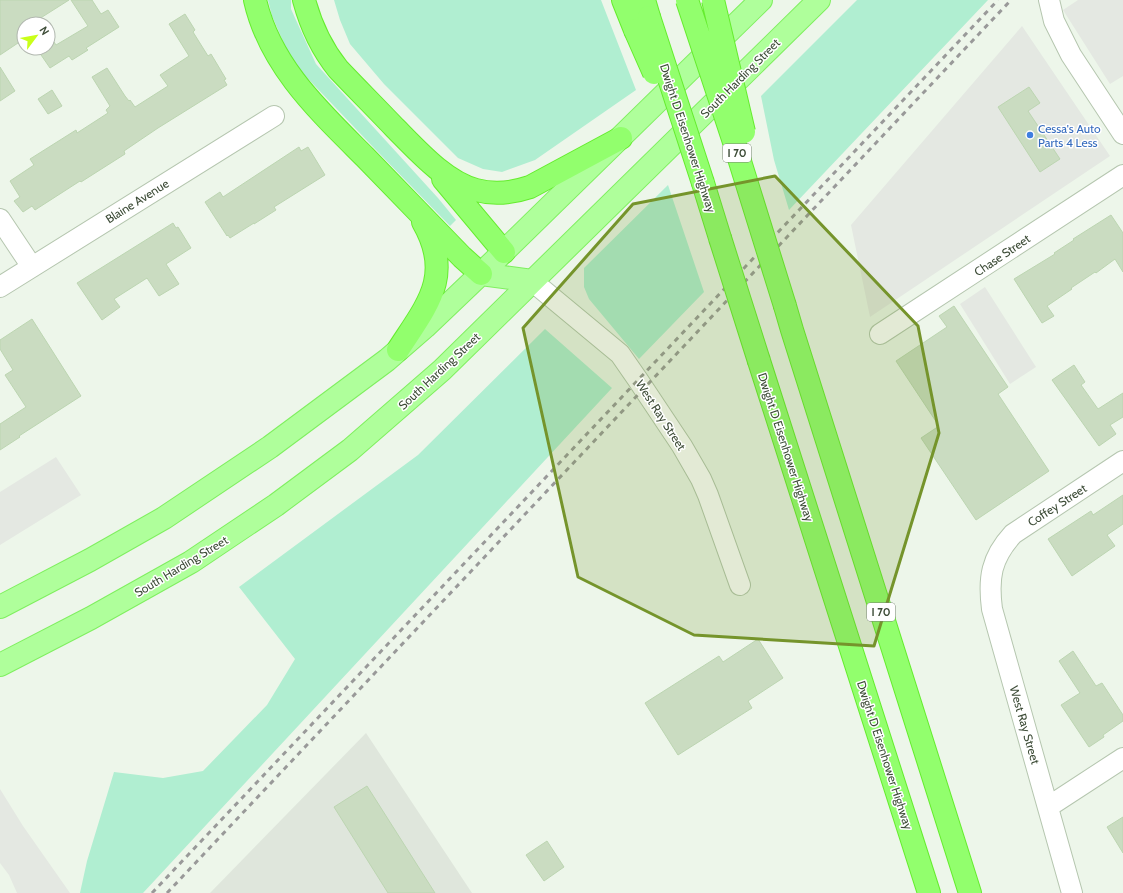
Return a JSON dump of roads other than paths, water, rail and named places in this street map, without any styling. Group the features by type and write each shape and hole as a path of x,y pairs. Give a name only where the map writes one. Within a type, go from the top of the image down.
{"highway":[{"path":"255,0 268,38 292,79 320,111 462,257 481,274"},
{"path":"304,0 313,28 333,62 432,165 504,252"},
{"name":"Dwight D Eisenhower Highway","path":"623,0 643,16 703,183 928,893"},
{"name":"I 70","path":"687,0 733,138 792,330 970,893"},
{"path":"713,0 785,306"},
{"path":"432,165 460,183 476,190 507,193 523,190 538,184 621,138"},
{"path":"398,350 428,302 434,287 437,272 435,254 430,236 415,209"}],"main road":[{"path":"0,607 90,560 164,518 270,447 362,379 425,327 481,274 761,0"},
{"name":"South Harding Street","path":"0,665 91,618 163,578 234,535 344,454 442,370 819,0"},
{"name":"West Ray Street","path":"504,252 532,281"},
{"path":"481,274 532,281"}],"street":[{"path":"1049,0 1054,21 1071,55 1123,134"},
{"name":"Blaine Avenue","path":"0,287 274,116"},
{"name":"Chase Street","path":"880,334 1123,174"},
{"path":"0,219 32,267"},
{"name":"West Ray Street","path":"532,281 620,354 638,380 682,446 701,479 740,585"},
{"name":"Coffey Street","path":"997,556 1013,534 1123,461"},
{"name":"West Ray Street","path":"997,556 991,573 990,596 992,609 1072,893"},
{"path":"1048,808 1123,758"}],"railway":[{"path":"152,893 998,0"},
{"path":"167,893 1011,0"}],"place":[{"name":"Cessa's Auto Parts 4 Less","path":"1030,135"}]}
